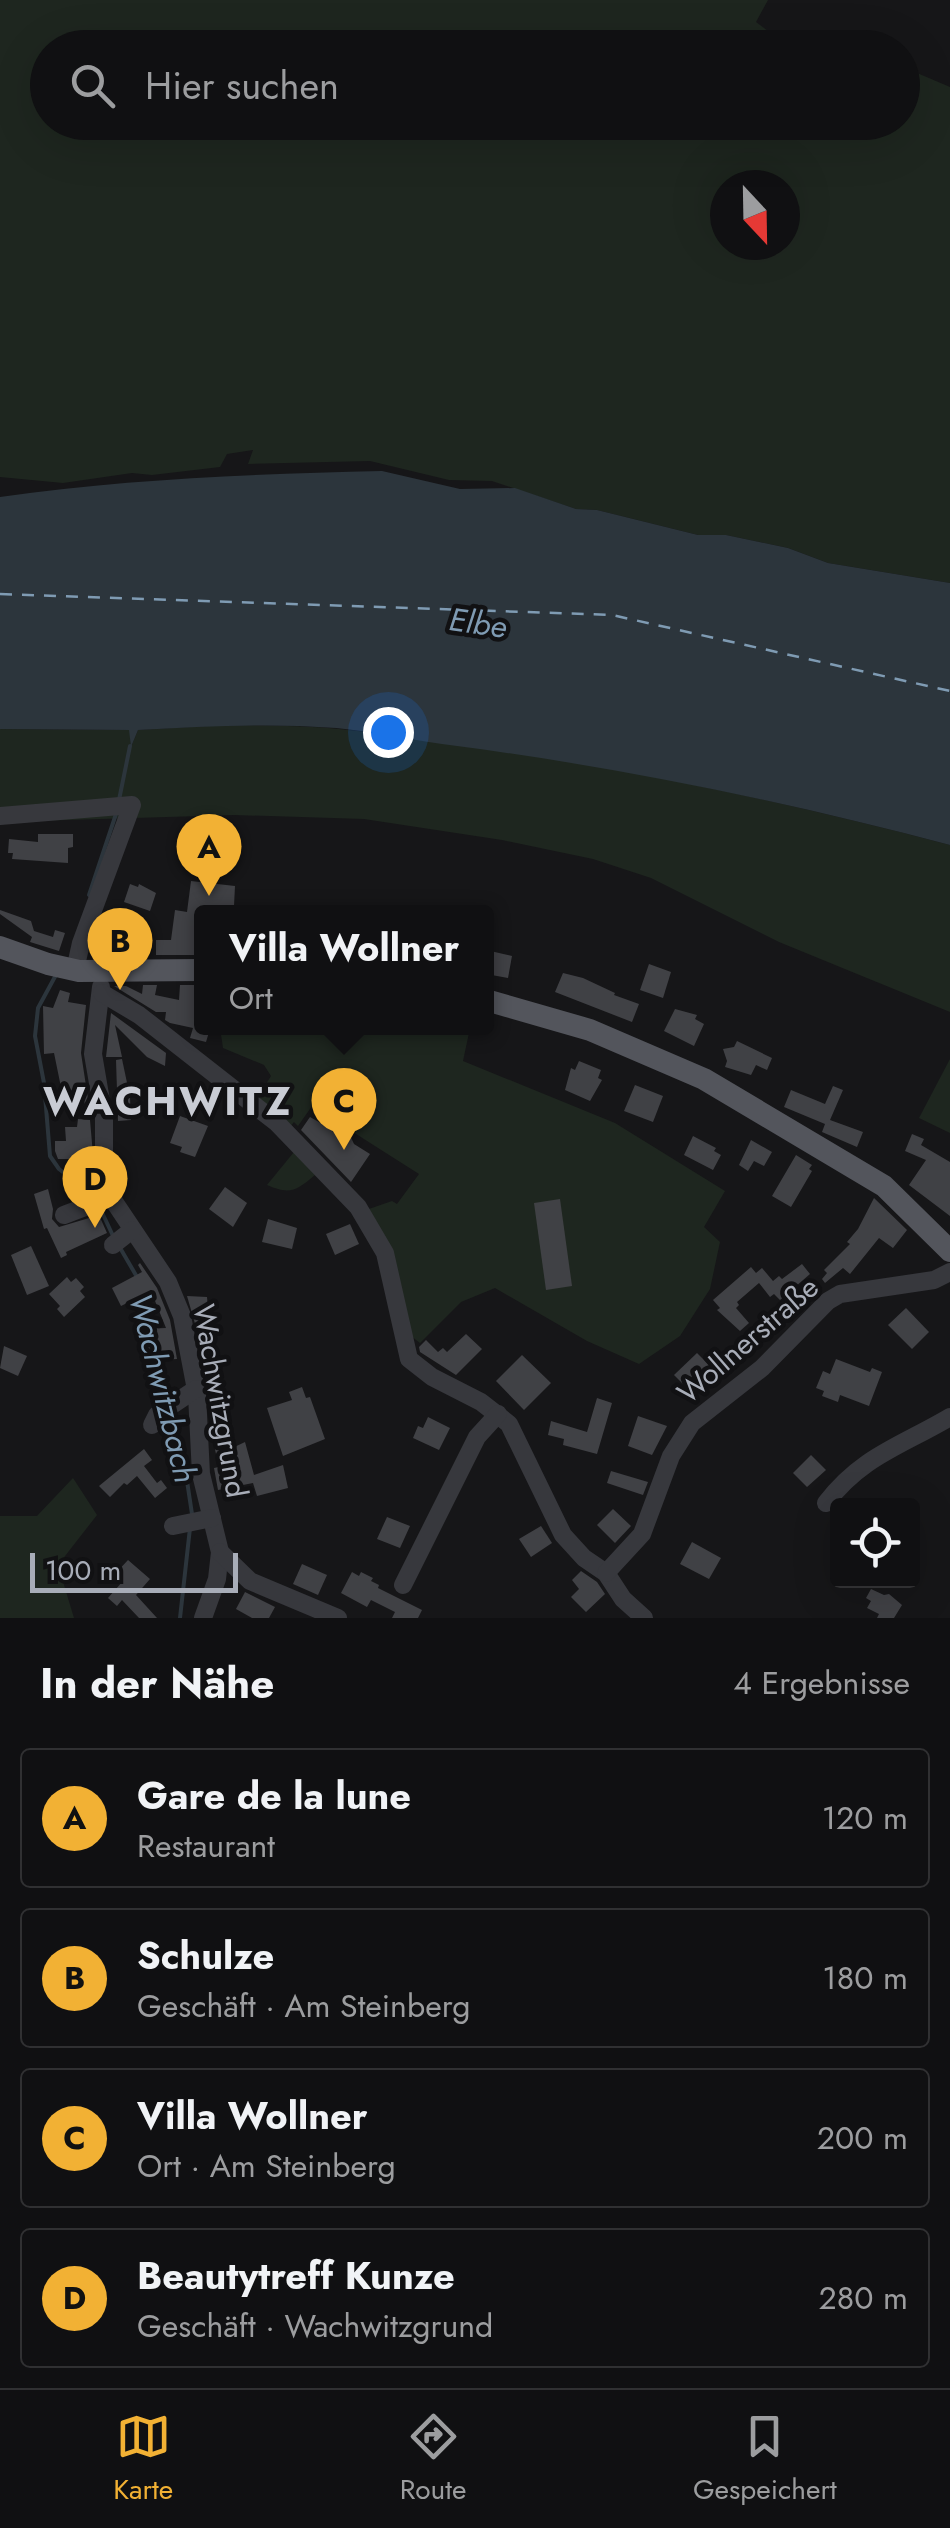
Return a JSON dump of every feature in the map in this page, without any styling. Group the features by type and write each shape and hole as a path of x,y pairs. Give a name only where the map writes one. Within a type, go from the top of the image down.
{"main road":[{"path":"0,947 101,982 194,971"},
{"path":"494,1002 590,1030 704,1079 884,1186 950,1251"}],"street":[{"path":"0,816 123,805 81,942 64,968"},
{"path":"101,982 296,1141 358,1206 375,1230 389,1267 410,1359 432,1378 481,1402 509,1424 563,1534 584,1558 606,1573 644,1618"},
{"name":"Wachwitzgrund","path":"101,982 94,1054 104,1118 102,1200 122,1238 168,1282 182,1316 196,1388 201,1474 191,1522 220,1552 218,1579 203,1618"},
{"path":"64,1215 102,1200"},
{"name":"Wollnerstraße","path":"606,1573 642,1534 671,1456 692,1423 762,1368 828,1301 840,1294 934,1280 950,1272"},
{"path":"160,1415 196,1388"},
{"path":"403,1585 477,1437 498,1414"},
{"path":"826,1503 862,1464 950,1418"},
{"path":"220,1552 250,1581 338,1618"}],"shaded area":[{"path":"0,0 768,0 756,22 767,30 30,30 30,140 920,140 920,74 950,87 950,583 828,563 788,548 726,535 698,535 597,510 576,509 492,481 449,480 370,461 248,464 253,450 227,454 220,467 152,475 132,473 63,483 0,477"},
{"path":"226,725 339,729 570,761 723,791 950,845 950,1012 779,942 651,878 593,859 502,840 364,819 234,815 0,822 0,729 130,730 131,747 138,730"},
{"path":"221,1035 469,1035 463,1061 615,1123 725,1191 704,1227 720,1242 710,1289 680,1336 639,1364 587,1341 495,1288 461,1302 420,1343 411,1336 366,1210 392,1201 397,1204 419,1174 312,1106 298,1126 294,1122 290,1127 256,1100 271,1076 264,1065 223,1048"},
{"path":"950,1059 950,1133 919,1118"},
{"path":"294,1152 315,1175 292,1190 267,1185"},
{"path":"73,1478 97,1515 58,1565 74,1618 0,1618 0,1516 37,1516"}],"water":[{"name":"Elbe","path":"382,471 460,489 515,488 576,509 597,510 698,535 726,535 788,548 828,563 950,583 950,845 828,814 643,776 351,730 262,725 138,730 131,747 129,730 0,729 0,497 190,478"}],"building":[{"path":"38,834 73,834 68,863 12,859 13,853 8,853 9,839 38,842"},
{"path":"191,881 235,886 234,905 194,905 194,955 156,955 156,940 171,940 175,910 187,912"},
{"path":"130,884 156,893 150,911 124,902"},
{"path":"0,910 31,921 34,931 53,937 55,930 65,933 59,951 30,942 32,937 0,914"},
{"path":"120,933 120,938 124,938 124,956 91,956 96,938 105,941 105,934"},
{"path":"494,952 512,956 508,978 494,975"},
{"path":"649,964 671,972 663,998 640,990"},
{"path":"563,973 639,1004 632,1022 555,992"},
{"path":"143,985 157,985 155,995 179,1000 180,985 194,985 194,1035 208,1035 206,1042 190,1038 193,1028 170,1023 165,1020 166,1012 156,1012 114,986 126,986 142,994"},
{"path":"60,990 70,993 68,1002 86,1005 81,1053 90,1112 87,1113 82,1092 63,1097 54,1053 44,1054 43,1006 53,1008"},
{"path":"675,1009 697,1015 695,1019 704,1024 694,1046 664,1031"},
{"path":"111,1013 166,1053 165,1066 147,1057 115,1025 122,1057 106,1057"},
{"path":"737,1041 772,1058 767,1070 756,1065 751,1075 725,1067 723,1049 734,1047"},
{"path":"122,1059 131,1120 118,1121 116,1060"},
{"path":"579,1061 601,1070 598,1078 602,1080 590,1101 565,1090 571,1068 575,1070"},
{"path":"635,1085 663,1096 653,1122 624,1111"},
{"path":"833,1086 843,1090 830,1120 863,1132 857,1147 822,1132 825,1124 784,1107 791,1090 825,1104"},
{"path":"180,1116 208,1126 195,1157 170,1143"},
{"path":"310,1117 335,1131 347,1129 354,1144 370,1154 351,1182 301,1130"},
{"path":"78,1119 90,1120 96,1189 76,1159 58,1159 55,1151 55,1141 66,1141 65,1127 77,1127"},
{"path":"912,1134 924,1139 921,1145 950,1162 950,1216 909,1185 926,1160 905,1151"},
{"path":"693,1136 721,1155 713,1170 684,1155"},
{"path":"751,1140 772,1152 764,1166 754,1161 748,1171 739,1165"},
{"path":"796,1155 812,1165 812,1171 791,1207 772,1196"},
{"path":"225,1187 247,1203 233,1227 209,1209"},
{"path":"48,1189 52,1219 59,1227 99,1215 107,1233 61,1258 47,1228 44,1229 34,1194"},
{"path":"874,1198 907,1230 893,1248 879,1238 850,1274 843,1268 825,1283 824,1270 850,1244 847,1242"},
{"path":"560,1199 572,1286 546,1290 534,1203"},
{"path":"268,1219 297,1228 292,1249 262,1242"},
{"path":"350,1224 359,1244 335,1255 326,1234"},
{"path":"31,1246 49,1286 27,1295 11,1255"},
{"path":"140,1263 157,1288 170,1320 177,1359 144,1361 144,1355 140,1355 139,1329 166,1328 151,1291 121,1306 112,1288 142,1272"},
{"path":"802,1264 810,1274 780,1300 774,1294 770,1297 759,1283 737,1302 736,1308 749,1323 740,1331 717,1310 720,1308 713,1300 751,1267 756,1273 762,1268 773,1281"},
{"path":"67,1277 71,1282 76,1278 84,1287 80,1291 85,1297 64,1317 49,1294"},
{"path":"187,1296 207,1297 210,1332 198,1334"},
{"path":"906,1308 929,1332 912,1349 888,1325"},
{"path":"466,1334 482,1349 456,1375 420,1352 419,1347 426,1340 438,1352 443,1348 447,1352"},
{"path":"4,1346 27,1356 18,1376 0,1368"},
{"path":"697,1353 714,1370 691,1392 674,1375"},
{"path":"522,1355 551,1383 524,1410 496,1381"},
{"path":"836,1359 870,1372 872,1368 882,1372 869,1406 840,1395 838,1402 822,1396 824,1391 816,1388 823,1371 830,1374"},
{"path":"302,1387 306,1398 310,1397 325,1439 283,1456 267,1408 292,1400 289,1392"},
{"path":"597,1398 612,1403 597,1454 563,1445 564,1439 548,1435 551,1421 587,1432"},
{"path":"638,1416 667,1426 652,1455 628,1446"},
{"path":"428,1417 450,1428 439,1450 413,1438"},
{"path":"222,1430 228,1450 245,1442 254,1475 283,1465 288,1488 257,1496 253,1483 218,1490 214,1468 219,1467 211,1432"},
{"path":"144,1449 152,1460 144,1466 157,1483 161,1480 167,1488 155,1498 137,1476 110,1497 99,1486"},
{"path":"811,1455 826,1470 807,1487 793,1473"},
{"path":"611,1471 648,1482 643,1495 607,1483"},
{"path":"613,1509 631,1526 615,1543 597,1525"},
{"path":"387,1517 410,1526 400,1548 377,1539"},
{"path":"541,1526 552,1543 531,1557 519,1539"},
{"path":"692,1542 721,1558 709,1579 680,1564"},
{"path":"128,1560 150,1579 136,1595 157,1618 139,1618 122,1600 117,1606 108,1598 123,1581 115,1574"},
{"path":"302,1564 327,1575 318,1595 293,1584"},
{"path":"581,1571 597,1582 605,1594 586,1612 571,1597 579,1589 572,1580"},
{"path":"352,1572 373,1578 371,1581 378,1588 422,1610 418,1618 392,1618 395,1612 371,1600 367,1607 341,1593"},
{"path":"871,1589 889,1594 902,1605 894,1618 877,1618 879,1614 867,1608 871,1601 866,1598"},
{"path":"245,1592 275,1607 269,1618 252,1618 236,1609"}],"waterway":[{"name":"Wachwitzbach","path":"119,800 130,746"},
{"name":"Wachwitzbach","path":"89,895 116,814"},
{"name":"Wachwitzbach","path":"57,973 38,1008 35,1036 44,1083 50,1156 59,1169 95,1197"},
{"name":"Wachwitzbach","path":"99,1206 114,1238"},
{"name":"Wachwitzbach","path":"119,1246 137,1277"},
{"name":"Wachwitzbach","path":"142,1290 155,1334"},
{"name":"Wachwitzbach","path":"157,1358 163,1403"},
{"name":"Wachwitzbach","path":"167,1417 187,1481 192,1514"},
{"name":"Wachwitzbach","path":"180,1618 190,1528"}],"ferry route":[{"path":"0,594 612,615 950,691"}],"place":[{"name":"Gare de la lune","path":"209,896"},
{"name":"Schulze","path":"120,990"},
{"name":"Villa Wollner","path":"344,1150"},
{"name":"Beautytreff Kunze","path":"95,1228"}],"district":[{"name":"WACHWITZ","path":"168,1101"}]}
